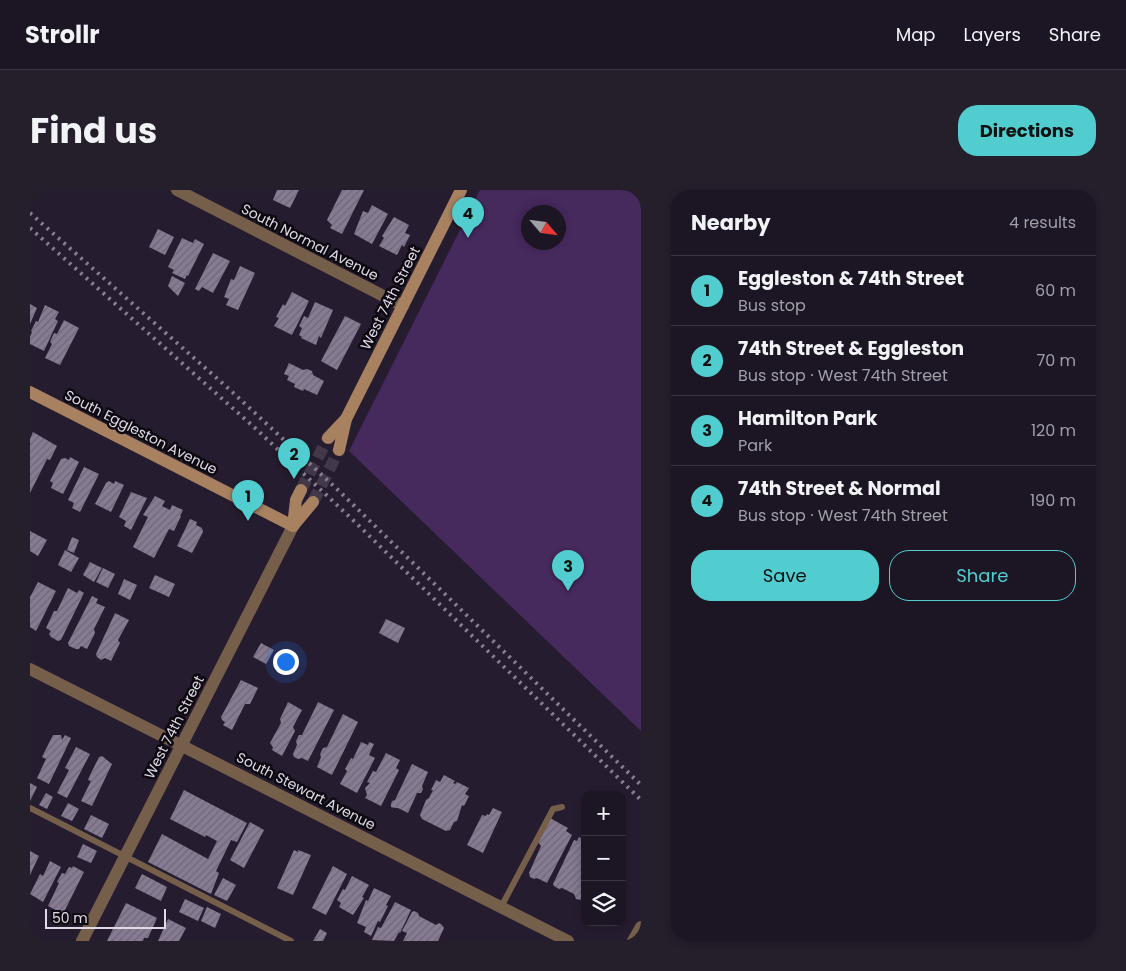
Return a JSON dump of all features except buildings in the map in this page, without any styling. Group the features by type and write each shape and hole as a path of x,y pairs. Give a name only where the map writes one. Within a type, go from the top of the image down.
{"street":[{"name":"South Normal Avenue","path":"177,190 403,306"},
{"name":"West 74th Street","path":"340,450 346,419 461,190"},
{"name":"South Eggleston Avenue","path":"30,392 293,526"},
{"name":"West 74th Street","path":"328,438 346,419"},
{"name":"West 74th Street","path":"293,526 296,500 301,490"},
{"name":"West 74th Street","path":"82,941 293,526 313,502"},
{"name":"South Stewart Avenue","path":"30,669 568,941"},
{"path":"633,941 641,927"}],"lane":[{"path":"501,907 553,809 562,807"},
{"path":"30,808 291,941"}],"shaded area":[{"path":"480,190 641,190 641,731 349,451"}],"tunnel":[{"path":"301,490 328,438"},
{"path":"313,502 339,450"}],"railway":[{"path":"30,213 229,389 337,489 641,785"},
{"path":"30,228 255,428 355,522 641,800"}],"place":[{"name":"74th Street & Normal","path":"468,238"},
{"name":"74th Street & Eggleston","path":"294,479"},
{"name":"Eggleston & 74th Street","path":"248,521"},
{"name":"Hamilton Park","path":"568,591"}]}
